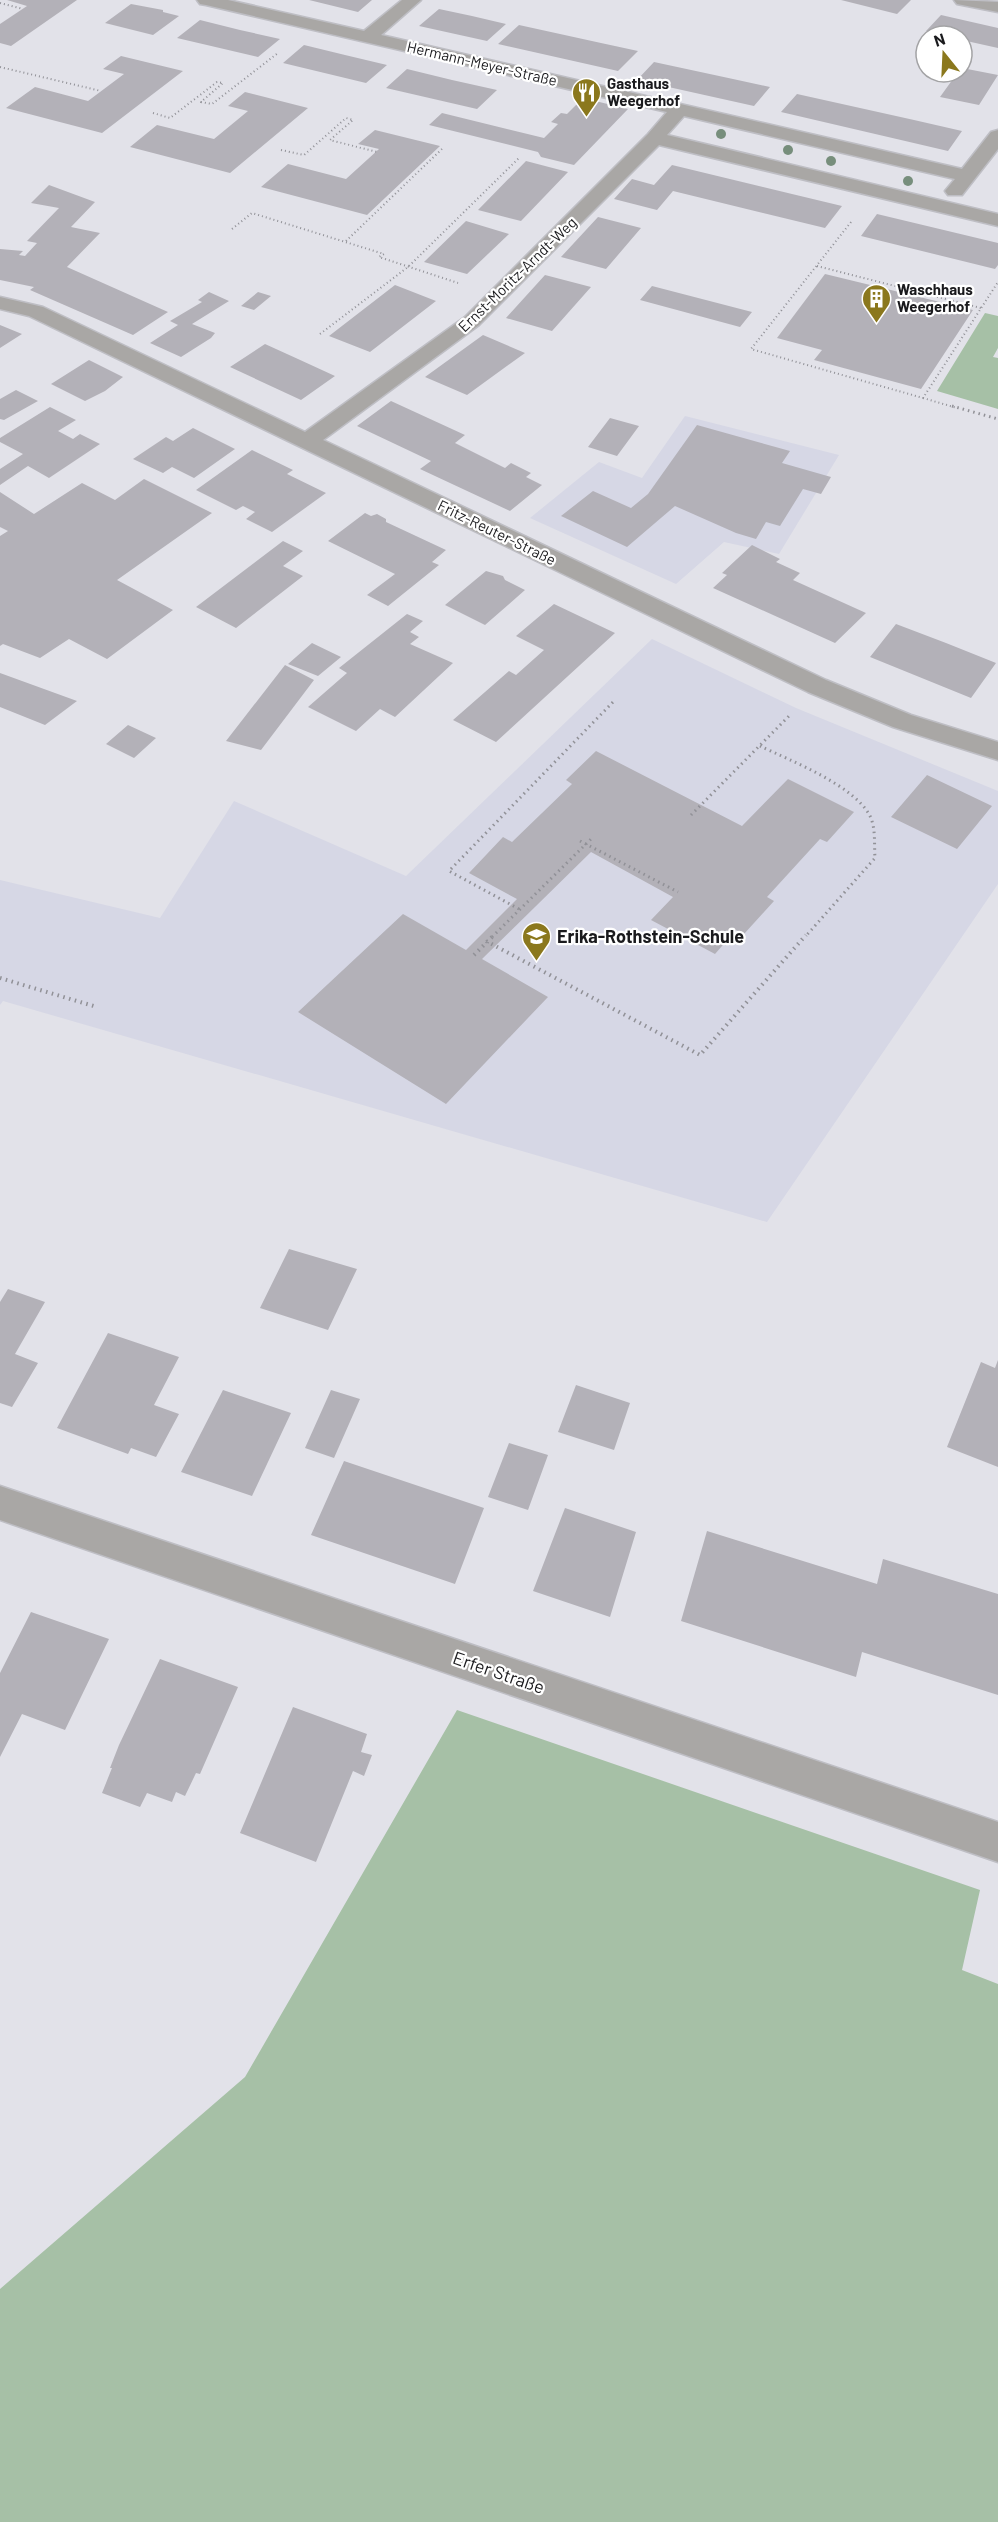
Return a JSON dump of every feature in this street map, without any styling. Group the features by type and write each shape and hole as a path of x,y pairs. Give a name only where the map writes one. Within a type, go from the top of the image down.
{"street":[{"name":"Hermann-Meyer-Straße","path":"206,0 968,176"},
{"path":"368,37 412,0"},
{"path":"963,0 998,7"},
{"name":"Ernst-Moritz-Arndt-Weg","path":"307,441 472,321 655,138 681,108"},
{"path":"942,207 998,136"},
{"path":"655,138 998,220"},
{"name":"Fritz-Reuter-Straße","path":"0,303 36,311 817,686 902,721 998,751"},
{"name":"Erfer Straße","path":"0,1503 998,1842"}],"path":[{"path":"0,3 23,9"},
{"path":"153,113 170,118 217,82 223,83 201,102 212,104 314,25"},
{"path":"0,67 101,91"},
{"path":"281,150 304,154 346,118 353,120 330,140 376,152"},
{"path":"346,241 443,148"},
{"path":"320,334 408,267 519,158"},
{"path":"876,191 751,349 998,418"},
{"path":"232,229 252,213 346,241 384,254 380,257 464,285 472,279 503,290"},
{"path":"818,266 981,308"},
{"path":"923,398 998,283"},
{"path":"519,909 449,871 614,701"},
{"path":"486,941 700,1055 875,858 870,815 852,796 818,775 760,746 691,815"},
{"path":"474,954 592,838"},
{"path":"580,841 678,892"},
{"path":"0,978 97,1007"}],"shaded area":[{"path":"685,416 839,455 779,554 724,542 676,584 530,518 599,462 642,478"},
{"name":"Erika-Rothstein-Schule","path":"652,639 796,708 998,791 998,884 767,1222 3,1001 0,1005 0,880 160,918 234,801 406,876"}],"green space":[{"path":"985,313 998,316 998,348 993,357 998,358 998,409 937,391"},
{"path":"457,1710 980,1890 962,1970 998,1984 998,2522 0,2522 0,2289 245,2077"}],"building":[{"path":"7,0 77,0 11,46 0,43 0,24 27,6"},
{"path":"309,0 372,0 358,12"},
{"path":"841,0 911,0 897,14"},
{"path":"131,4 163,10 163,12 179,16 153,35 105,23"},
{"path":"439,9 506,24 487,41 419,26"},
{"path":"941,15 998,28 998,48 974,43 974,24 933,24"},
{"path":"200,20 280,39 258,57 177,38"},
{"path":"519,25 638,51 618,71 498,44"},
{"path":"304,45 387,65 366,83 283,63"},
{"path":"121,56 183,71 102,133 6,108 35,87 88,101 124,74 103,69"},
{"path":"654,62 770,87 754,106 637,80"},
{"path":"407,69 497,90 477,109 386,88"},
{"path":"974,70 998,75 979,105 940,97 949,84 974,84"},
{"path":"245,92 308,108 230,173 130,147 157,125 214,139 248,111 228,106"},
{"path":"797,94 962,131 948,151 781,112"},
{"path":"583,98 628,109 574,165 541,157 538,152 429,125 442,113 544,138 558,124 551,122 561,113 567,114"},
{"path":"375,130 440,146 367,215 261,187 288,164 346,179 379,149 358,144"},
{"path":"526,161 568,172 521,221 478,210"},
{"path":"672,165 842,206 825,228 673,191 657,210 614,199 632,179 654,185"},
{"path":"49,185 95,202 71,227 100,233 67,267 168,312 133,335 30,290 34,287 0,280 0,249 23,251 19,255 25,256 37,243 27,241 59,208 31,203"},
{"path":"877,214 998,243 998,265 995,269 861,236"},
{"path":"598,217 641,228 606,269 561,257"},
{"path":"466,221 509,234 467,274 424,262"},
{"name":"Waschhaus Weegerhof","path":"825,274 973,310 921,389 814,360 822,350 777,338"},
{"path":"545,275 591,287 552,331 506,318"},
{"path":"395,285 436,301 370,352 329,336"},
{"path":"652,286 752,312 740,327 640,300"},
{"path":"209,292 229,301 192,324 215,333 211,338 181,357 150,343 178,325 170,321 202,302 198,300"},
{"path":"258,292 271,296 254,310 241,306"},
{"path":"0,325 22,334 0,348"},
{"path":"483,335 525,353 467,395 425,377"},
{"path":"265,344 335,376 301,400 230,367"},
{"path":"89,360 123,377 105,391 85,401 51,384"},
{"path":"16,390 38,401 4,420 0,419 0,399"},
{"path":"391,401 465,435 455,443 505,468 511,463 531,473 526,477 542,485 510,511 420,469 431,461 357,426"},
{"path":"50,407 76,420 58,431 73,439 80,434 100,444 49,478 28,466 0,485 0,469 23,454 0,442 0,438"},
{"path":"610,418 639,426 617,456 588,447"},
{"path":"697,425 790,451 782,463 831,477 821,494 803,489 780,526 766,522 756,539 736,533 675,506 627,547 561,516 593,491 631,508 648,494"},
{"path":"193,428 235,449 194,478 172,467 163,473 133,459 166,437 173,441"},
{"path":"252,450 293,470 287,474 326,493 272,532 246,519 255,512 243,506 236,510 196,490"},
{"path":"144,479 212,513 117,580 173,610 107,659 69,639 40,658 3,644 0,646 0,536 8,531 0,527 0,492 34,514 82,483 115,500"},
{"path":"365,513 371,516 377,514 386,519 386,522 446,550 432,562 439,565 388,606 367,595 395,574 328,541"},
{"path":"283,541 303,551 283,566 303,576 236,628 196,607"},
{"path":"752,545 780,559 776,562 800,573 793,580 866,613 835,643 713,588 727,575 722,573"},
{"path":"486,571 503,576 505,580 525,590 485,625 445,605"},
{"path":"554,604 615,633 496,742 453,720 509,671 516,675 544,650 516,636"},
{"path":"407,614 423,621 410,632 419,637 410,644 453,663 395,717 380,709 356,731 308,707 347,673 339,668"},
{"path":"896,624 996,663 971,698 870,657"},
{"path":"312,643 341,657 318,676 288,664"},
{"path":"285,665 314,680 261,750 226,741"},
{"path":"0,673 77,701 45,725 0,707"},
{"path":"128,725 156,738 134,758 106,744"},
{"path":"596,751 742,826 788,779 854,812 827,842 820,839 767,897 774,901 744,934 736,930 715,954 651,920 673,897 591,852 482,959 548,997 446,1104 298,1012 403,914 466,950 517,899 469,873 503,837 512,842 572,784 566,780"},
{"path":"927,775 992,806 957,849 891,817"},
{"path":"289,1249 357,1269 328,1330 260,1308"},
{"path":"8,1289 45,1302 15,1354 38,1363 12,1407 0,1403 0,1302"},
{"path":"108,1333 179,1357 154,1405 179,1414 156,1457 131,1448 128,1454 57,1428"},
{"path":"998,1360 998,1467 947,1447 981,1362 995,1368"},
{"path":"576,1385 630,1403 614,1450 558,1432"},
{"path":"223,1390 291,1413 252,1496 181,1472"},
{"path":"331,1390 360,1399 334,1458 305,1448"},
{"path":"509,1443 548,1455 528,1510 488,1497"},
{"path":"344,1461 484,1508 455,1584 311,1535"},
{"path":"565,1508 636,1532 610,1617 533,1591"},
{"path":"707,1531 877,1584 883,1559 998,1594 998,1695 862,1652 856,1677 681,1621"},
{"path":"31,1612 109,1639 65,1730 22,1714 0,1757 0,1673"},
{"path":"160,1659 238,1687 200,1774 196,1773 185,1796 176,1792 172,1802 147,1793 140,1807 102,1793 119,1745"},
{"path":"293,1707 367,1734 361,1752 372,1755 364,1776 353,1771 316,1862 240,1833"}],"place":[{"name":"Gasthaus Weegerhof","path":"586,118"},
{"name":"Waschhaus Weegerhof","path":"876,324"},
{"name":"Erika-Rothstein-Schule","path":"536,962"}]}
